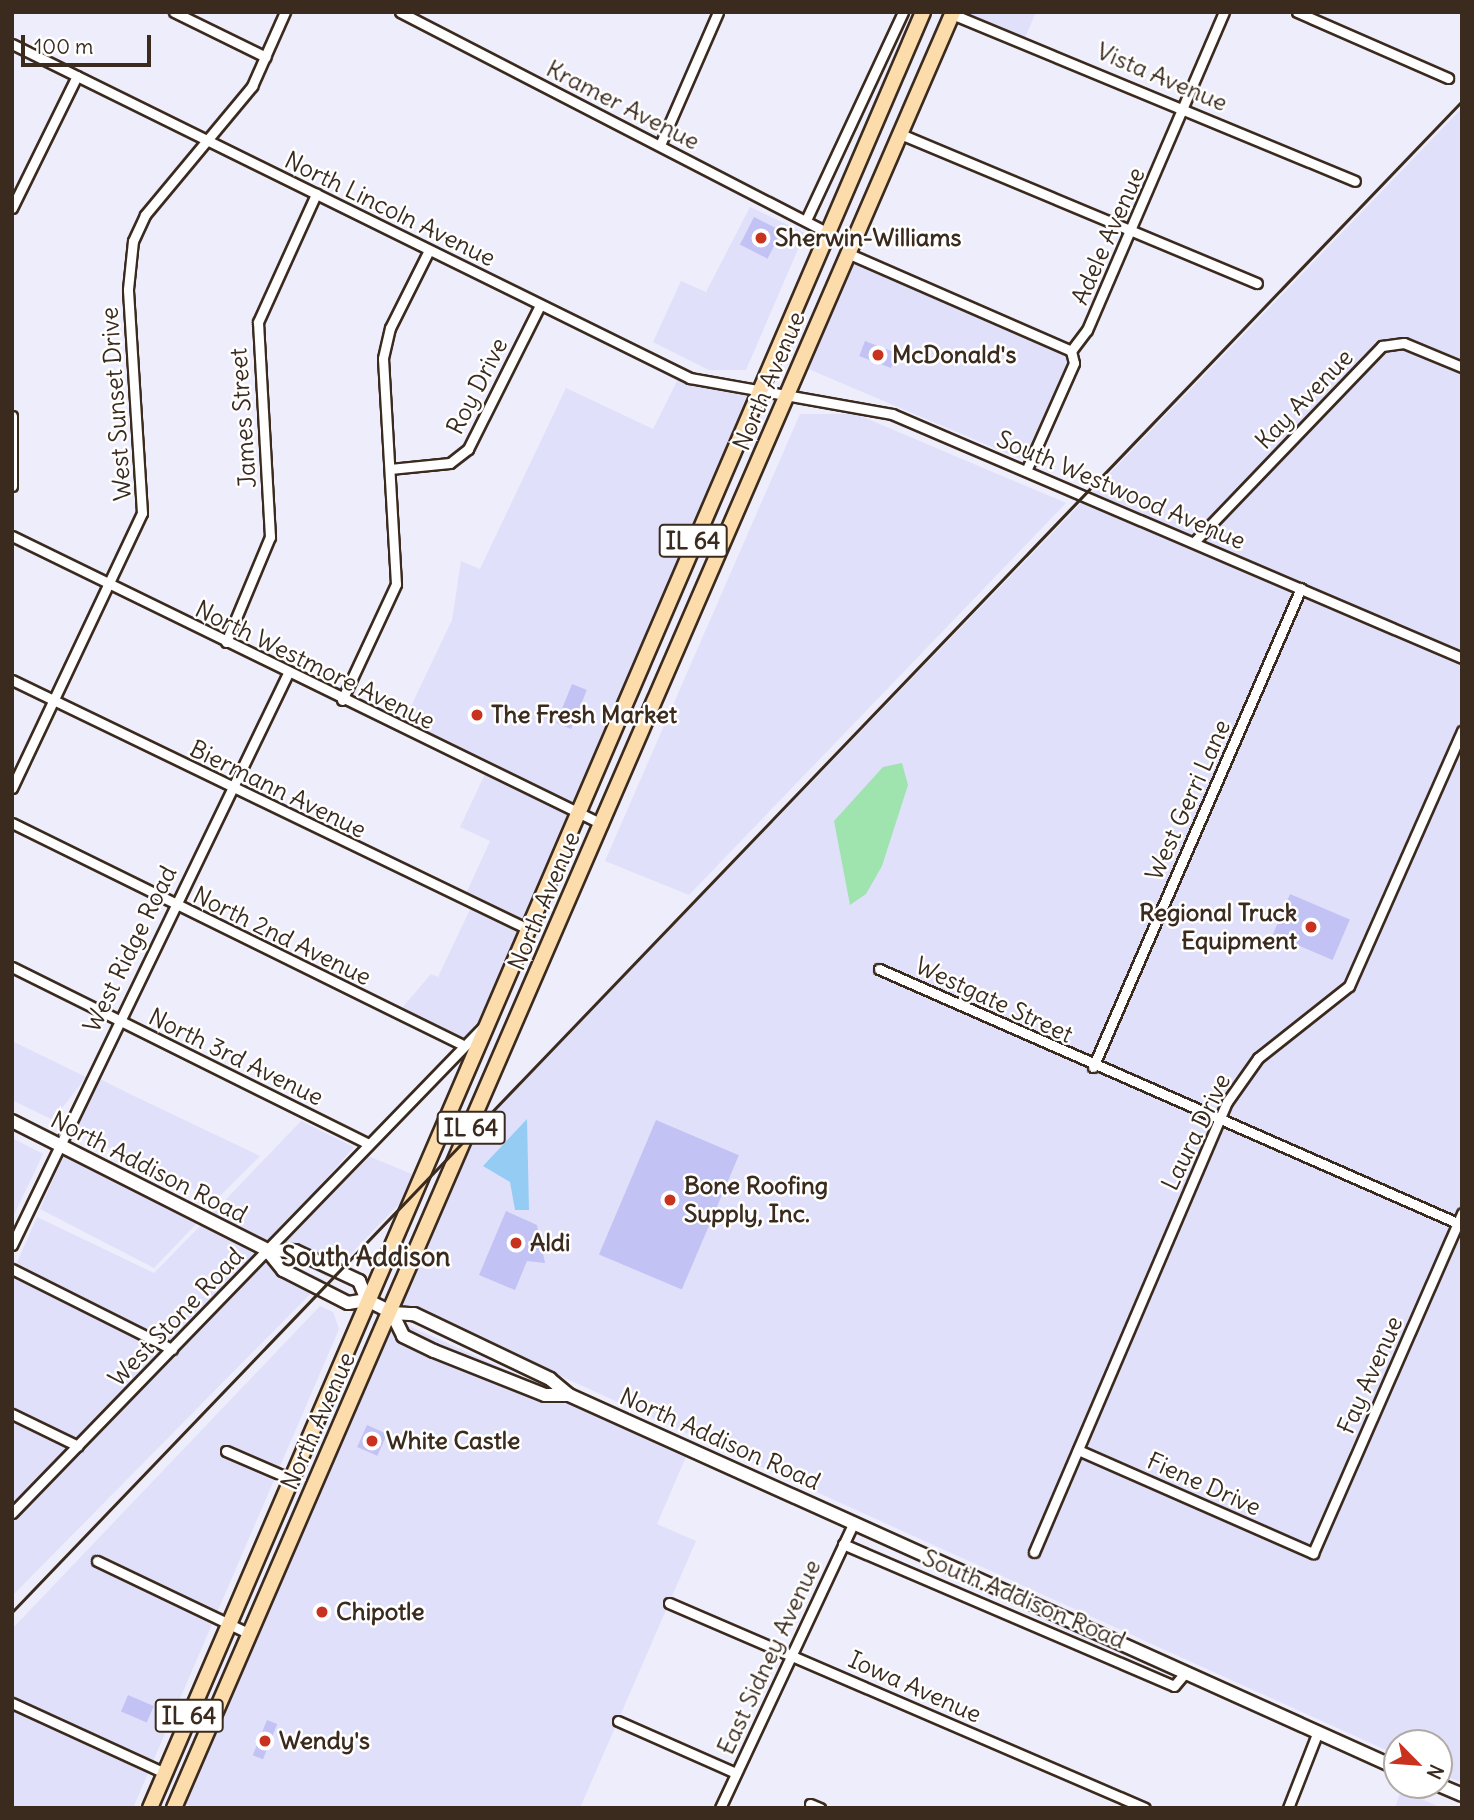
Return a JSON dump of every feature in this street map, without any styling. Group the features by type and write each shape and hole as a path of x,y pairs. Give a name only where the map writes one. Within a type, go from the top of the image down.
{"main road":[{"name":"North Avenue","path":"150,1808 756,394 923,12"},
{"name":"North Avenue","path":"178,1806 250,1634 392,1313 787,398 898,133 953,13"}],"street":[{"path":"174,12 266,57"},
{"name":"West Sunset Drive","path":"12,788 111,585 143,506 130,251 145,215 252,86 285,12"},
{"name":"Kramer Avenue","path":"400,12 828,233"},
{"path":"660,145 718,12"},
{"path":"806,220 903,12"},
{"name":"Adele Avenue","path":"1026,471 1074,363 1071,351 1087,330 1224,12"},
{"path":"1297,12 1448,78"},
{"name":"Vista Avenue","path":"953,13 1185,107 1355,181"},
{"name":"North Lincoln Avenue","path":"12,44 700,382 756,394"},
{"path":"12,208 77,76"},
{"path":"898,133 1132,228 1257,283"},
{"name":"James Street","path":"226,642 270,537 258,322 316,194"},
{"path":"342,700 396,584 383,350 429,250"},
{"path":"847,253 1071,351"},
{"name":"Roy Drive","path":"390,469 450,463 468,449 540,304"},
{"name":"Kay Avenue","path":"1194,542 1382,346 1405,343 1462,367"},
{"name":"South Westwood Avenue","path":"756,394 865,405 1194,542 1462,658"},
{"path":"12,416 12,486"},
{"name":"North Westmore Avenue","path":"12,536 342,700 602,824"},
{"name":"West Gerri Lane","path":"1094,1067 1301,588"},
{"name":"West Ridge Road","path":"12,1245 57,1143 288,673"},
{"name":"Biermann Avenue","path":"12,680 528,929"},
{"name":"Laura Drive","path":"1034,1552 1218,1121 1258,1058 1349,986 1462,731"},
{"name":"North 2nd Avenue","path":"12,823 461,1044"},
{"name":"North 3rd Avenue","path":"12,967 367,1143"},
{"name":"Westgate Street","path":"879,969 1094,1067 1460,1224"},
{"name":"West Stone Road","path":"12,1513 267,1250 461,1044 484,1027"},
{"name":"North Addison Road","path":"12,1121 267,1250 283,1270 348,1303 367,1300 392,1313 414,1314 550,1379 569,1395 854,1522"},
{"name":"Fay Avenue","path":"1313,1553 1460,1224 1462,1213"},
{"name":"North Addison Road","path":"267,1250 295,1251 359,1281 367,1300"},
{"path":"12,1269 172,1349"},
{"name":"North Addison Road","path":"392,1313 403,1336 434,1351 545,1395 569,1395"},
{"path":"12,1414 78,1446"},
{"name":"Fiene Drive","path":"1078,1450 1313,1553"},
{"path":"226,1451 291,1479"},
{"name":"East Sidney Avenue","path":"720,1808 854,1522"},
{"name":"South Addison Road","path":"854,1522 1383,1762"},
{"name":"South Addison Road","path":"843,1544 1174,1686 1184,1674"},
{"path":"97,1561 250,1634"},
{"name":"Iowa Avenue","path":"670,1603 1145,1808"},
{"path":"12,1703 165,1773"},
{"path":"618,1721 736,1773"},
{"path":"1288,1808 1317,1734"},
{"path":"810,1804 820,1808"}],"shaded area":[{"path":"958,12 1036,12 1025,38"},
{"path":"1462,108 1462,1783 1453,1779 1453,1729 1383,1729 1383,1749 397,1302 470,1137"},
{"path":"750,207 805,233 746,370 709,370 653,342 681,281 706,292"},
{"path":"853,251 1078,346 1028,462 804,367"},
{"path":"679,377 751,396 577,809 402,725 452,620 461,561 480,569 566,388 653,429"},
{"path":"800,414 856,414 1066,503 689,895 605,861"},
{"path":"485,774 575,814 483,1024 458,1044 396,1015 431,974 438,977 474,901 465,896 490,841 460,827"},
{"path":"12,1041 86,1077 53,1120 12,1100"},
{"path":"100,1079 260,1156 216,1200 74,1131"},
{"path":"301,1121 354,1147 266,1247 208,1218"},
{"path":"12,1138 43,1154 12,1219"},
{"path":"361,1153 419,1177 414,1189 328,1277 270,1249"},
{"path":"64,1155 201,1219 154,1268 40,1209"},
{"path":"37,1217 154,1273 205,1221 324,1280 12,1596 12,1274"},
{"path":"320,1306 333,1312 339,1329 133,1808 12,1808 12,1629"},
{"path":"396,1320 688,1452 657,1524 696,1541 580,1808 192,1808 182,1802"},
{"path":"1398,1799 1422,1799 1442,1808 1395,1808"}],"green space":[{"path":"902,763 908,785 882,866 866,894 850,905 834,821 883,767"}],"water":[{"path":"527,1119 529,1210 515,1210 510,1182 483,1166"}],"building":[{"name":"Sherwin-Williams","path":"754,217 782,231 768,259 740,245"},
{"name":"McDonald's","path":"865,341 897,353 891,368 859,356"},
{"path":"572,684 587,690 571,729 556,723"},
{"name":"Regional Truck Equipment","path":"1290,894 1350,919 1333,960 1273,935"},
{"name":"Bone Roofing Supply, Inc.","path":"656,1120 739,1155 682,1290 599,1254"},
{"name":"Aldi","path":"506,1211 537,1225 545,1263 527,1261 515,1290 479,1275"},
{"name":"White Castle","path":"367,1425 387,1434 377,1456 357,1447"},
{"path":"128,1695 154,1706 147,1723 121,1712"},
{"name":"Wendy's","path":"267,1720 277,1724 263,1759 253,1755"}],"railway":[{"path":"12,1612 1462,101"}],"place":[{"name":"Sherwin-Williams","path":"761,238"},
{"name":"McDonald's","path":"878,355"},
{"name":"The Fresh Market","path":"477,715"},
{"name":"Regional Truck Equipment","path":"1311,927"},
{"name":"Bone Roofing Supply, Inc.","path":"670,1200"},
{"name":"Aldi","path":"516,1243"},
{"name":"White Castle","path":"372,1441"},
{"name":"Chipotle","path":"322,1612"},
{"name":"Wendy's","path":"265,1741"}],"district":[{"name":"South Addison","path":"366,1257"}]}
